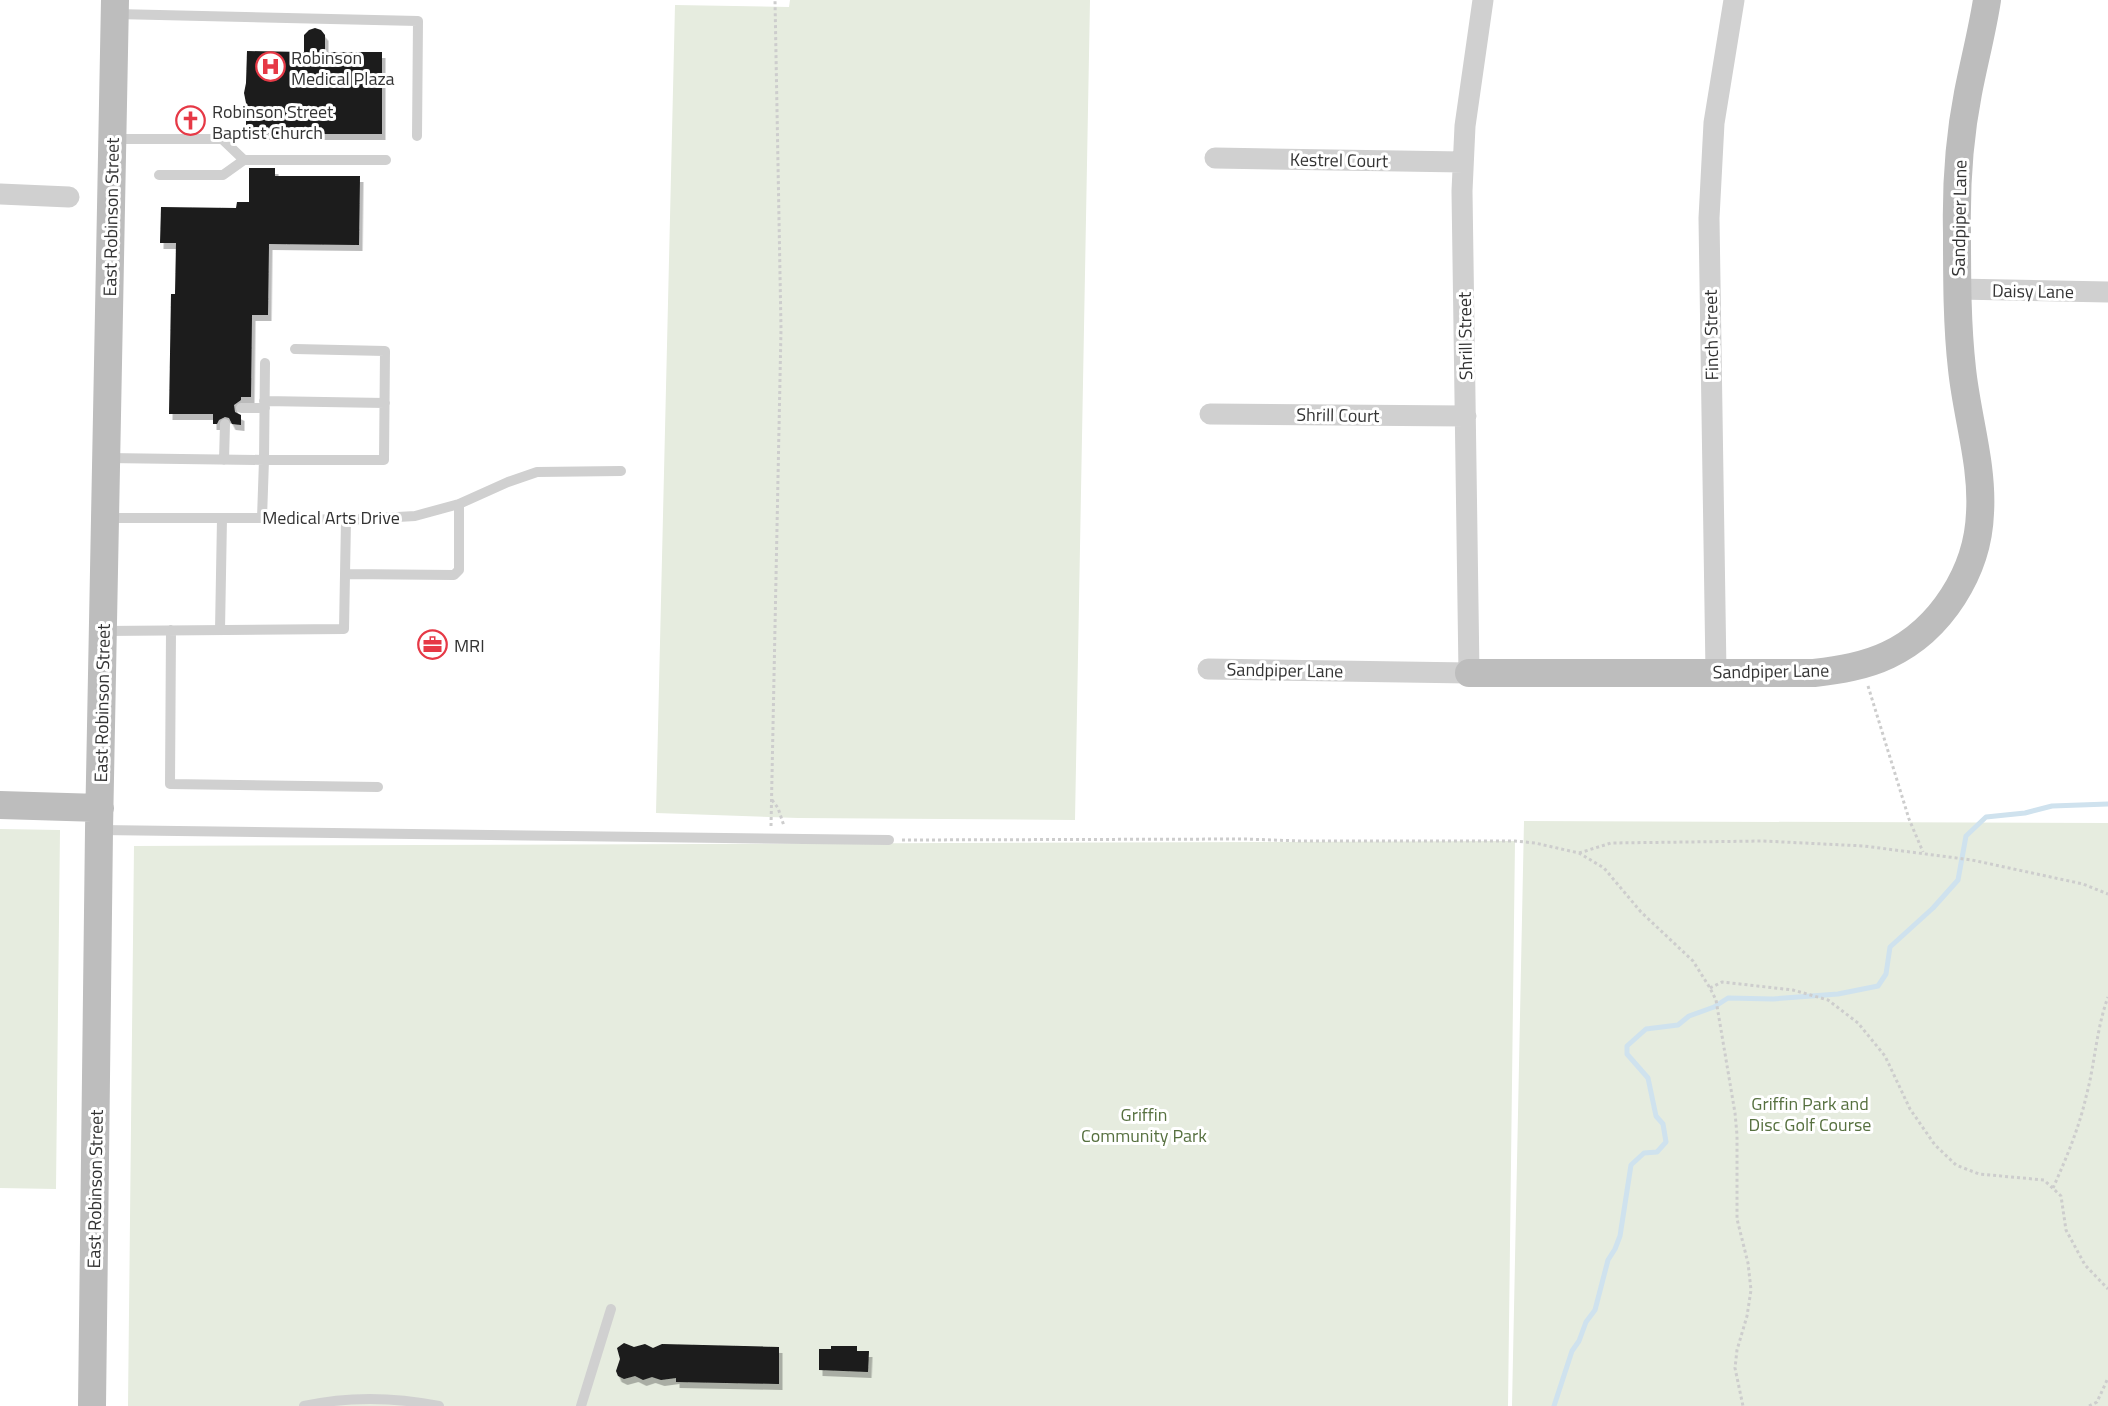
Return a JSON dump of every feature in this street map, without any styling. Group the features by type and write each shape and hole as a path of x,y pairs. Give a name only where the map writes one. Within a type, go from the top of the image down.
{"main road":[{"name":"Sandpiper Lane","path":"1469,673 1814,673 1861,665 1887,656 1910,644 1931,625 1960,585 1971,560 1980,514 1980,486 1962,368 1957,215 1967,94 1987,0"},
{"name":"East Robinson Street","path":"92,1406 115,7"},
{"path":"0,805 100,819"}],"street":[{"name":"Shrill Street","path":"1469,673 1463,162 1465,126 1483,0"},
{"name":"Finch Street","path":"1716,672 1709,218 1714,123 1734,0"},
{"name":"Kestrel Court","path":"1215,158 1463,162"},
{"path":"0,194 69,196"},
{"name":"Daisy Lane","path":"1958,289 2108,292"},
{"name":"Shrill Court","path":"1210,414 1466,416"},
{"name":"Sandpiper Lane","path":"1208,669 1469,673"}],"lane":[{"path":"115,7 418,21 417,136"},
{"path":"113,139 222,139 244,160"},
{"path":"159,175 223,175 244,160 386,160"},
{"path":"107,458 384,460 385,351 295,349"},
{"path":"262,518 265,363"},
{"path":"241,408 264,404 385,403"},
{"path":"224,460 225,424"},
{"name":"Medical Arts Drive","path":"106,518 346,520 416,516 459,504 488,490 537,472 621,471"},
{"path":"345,574 454,575 459,570 459,504"},
{"path":"220,630 222,518"},
{"path":"103,631 344,629 346,520"},
{"path":"171,630 170,784 378,787"},
{"path":"100,819 771,839 889,840"},
{"path":"581,1406 611,1309"},
{"path":"304,1406 409,1400 440,1406"}],"path":[{"path":"771,839 781,329 775,0"},
{"path":"1861,665 1909,819 1923,852"},
{"path":"771,799 778,808 786,839"},
{"path":"889,840 1246,838 1299,841 1515,841 1552,846 1579,853 1604,868 1641,912 1693,961 1716,1000 1737,1135 1737,1219 1748,1263 1751,1290 1751,1299 1737,1350 1735,1368 1739,1396 1743,1406"},
{"path":"1579,853 1611,843 1763,841 1864,846 1972,860 2083,884 2108,894"},
{"path":"1710,988 1722,982 1793,990 1828,1000 1858,1023 1885,1056 1910,1109 1935,1145 1956,1165 1979,1174 2044,1180 2061,1196 2066,1230 2085,1265 2108,1289"},
{"path":"2053,1188 2066,1158 2086,1097 2101,1016 2108,998"},
{"path":"2089,1406 2098,1404 2108,1378"}],"green space":[{"path":"790,0 1090,0 1075,820 798,818 656,813 675,5 789,7"},
{"name":"Griffin Park and Disc Golf Course","path":"1524,821 2108,823 2108,1406 1512,1406"},
{"path":"0,829 60,830 56,1189 0,1188"},
{"name":"Griffin Community Park","path":"1515,841 1508,1406 128,1406 134,846"}],"building":[{"path":"315,28 321,30 325,35 325,52 382,52 382,134 246,134 244,93 247,51 304,52 304,35"},
{"path":"249,168 275,168 275,176 360,176 359,245 269,244 268,315 252,315 251,397 241,397 241,400 234,405 235,412 241,415 241,425 232,424 229,418 225,417 217,424 213,424 213,414 169,414 171,294 175,294 176,243 160,243 161,207 236,208 237,202 249,202"},
{"path":"624,1343 634,1347 645,1344 653,1348 662,1344 779,1347 779,1384 676,1382 676,1378 661,1380 652,1377 643,1380 635,1376 624,1379 618,1376 616,1371 620,1359 617,1348"},
{"path":"831,1346 857,1346 857,1351 869,1351 868,1372 819,1370 819,1349 831,1349"}],"waterway":[{"path":"1554,1406 1572,1351 1579,1341 1586,1322 1595,1310 1608,1260 1620,1236 1631,1165 1644,1153 1657,1152 1666,1142 1663,1124 1656,1116 1648,1078 1627,1054 1627,1046 1646,1029 1678,1025 1689,1016 1714,1007 1728,998 1773,999 1838,994 1878,986 1886,974 1890,947 1933,908 1958,880 1966,836 1986,817 2025,813 2052,806 2108,804"}],"place":[{"name":"Robinson Medical Plaza","path":"270,67"},
{"name":"Robinson Street Baptist Church","path":"191,121"},
{"name":"MRI","path":"433,645"}]}
